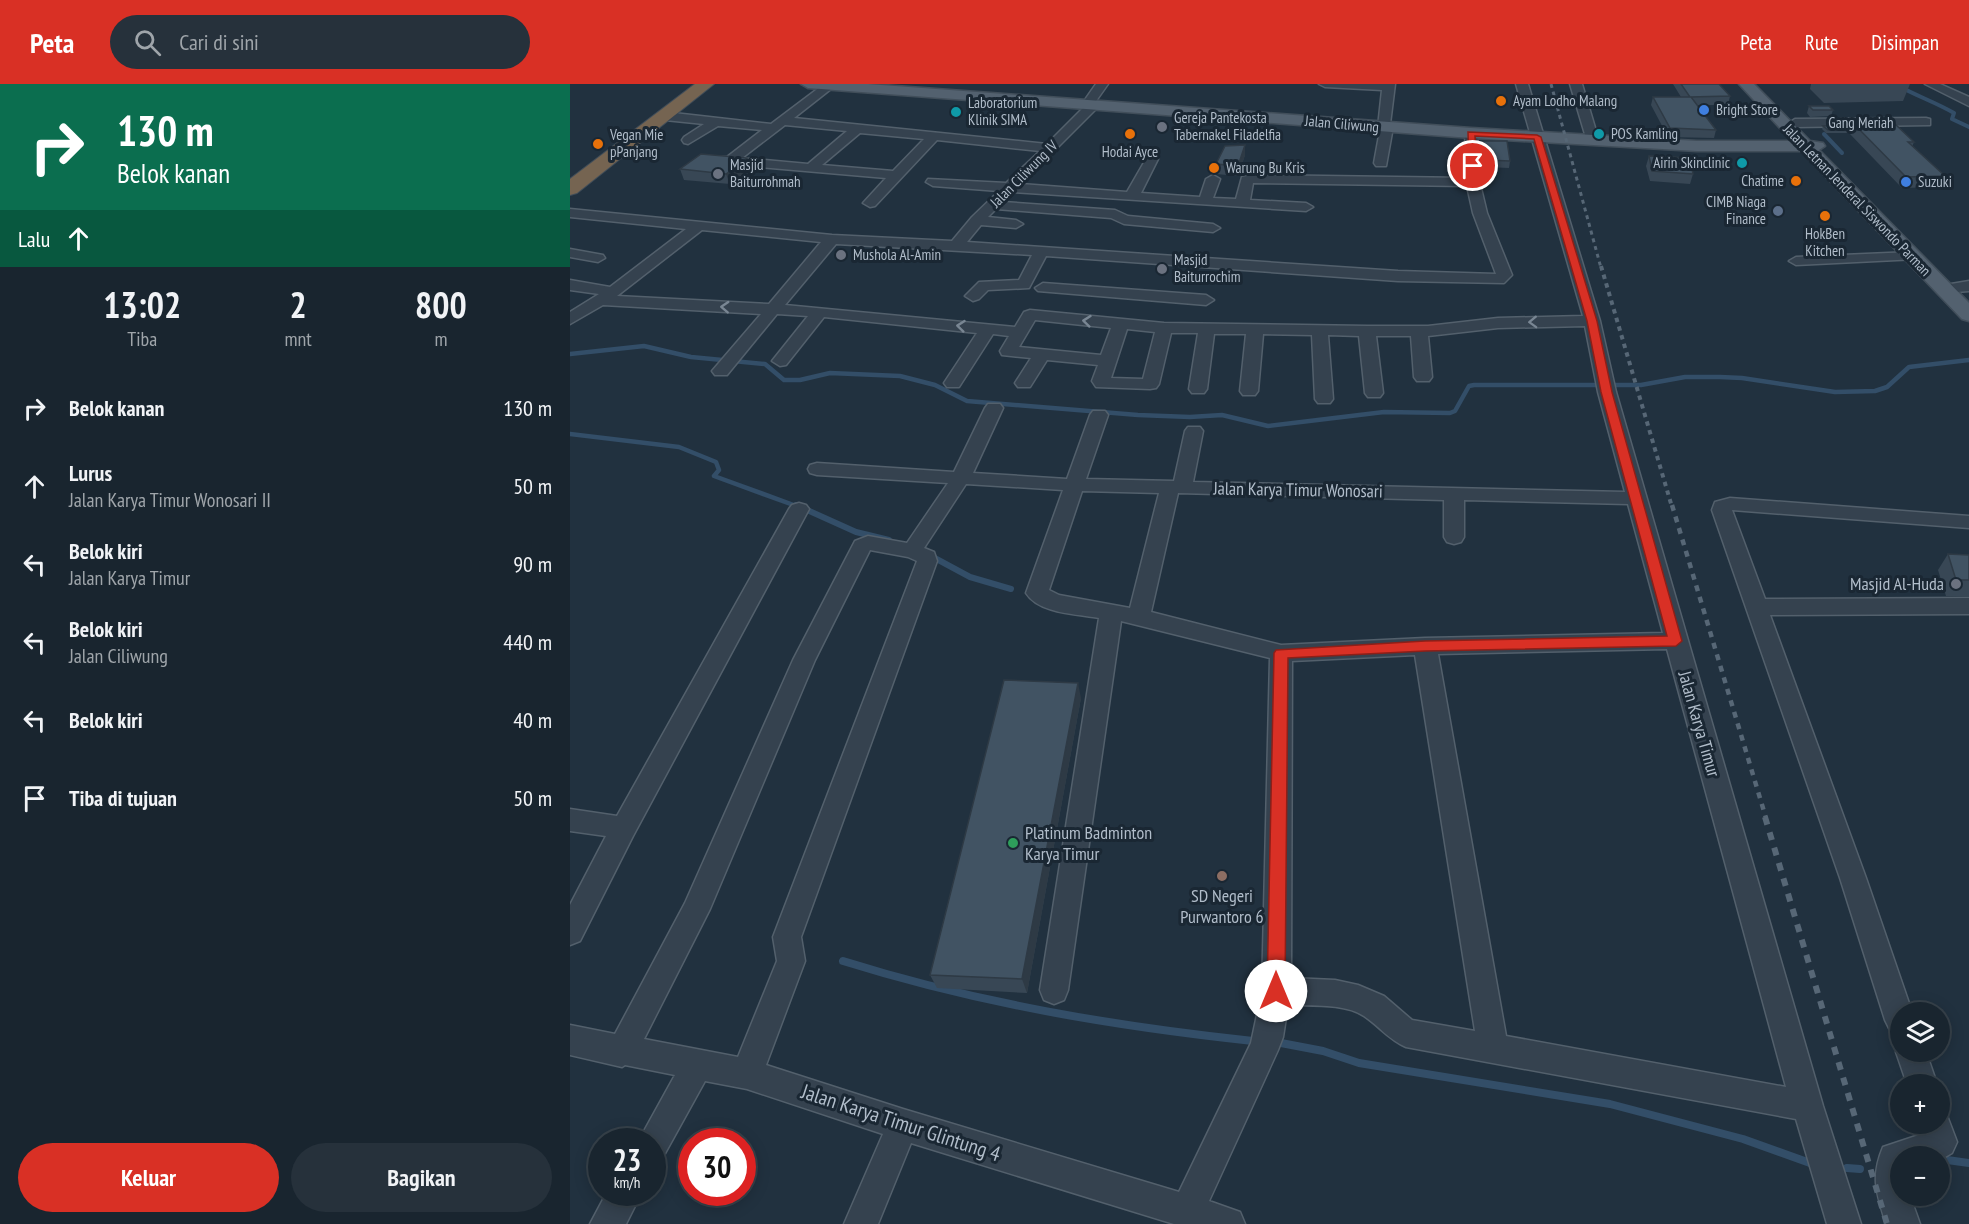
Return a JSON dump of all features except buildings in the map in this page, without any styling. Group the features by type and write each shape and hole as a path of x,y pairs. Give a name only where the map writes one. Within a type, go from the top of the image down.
{"highway":[{"path":"571,187 706,84"}],"main road":[{"name":"Jalan Ciliwung","path":"808,84 1471,133 1697,146 1705,149 1815,150"},
{"name":"Jalan Letnan Jenderal Siswondo Parman","path":"1746,84 1965,291"},
{"name":"Jalan Letnan Jenderal Siswondo Parman","path":"1756,84 1795,123 1815,150 1969,315"}],"street":[{"name":"Jalan Ciliwung IV","path":"956,246 977,220 1011,188 1091,104 1102,84"},
{"path":"1325,84 1388,86 1381,163"},
{"name":"Jalan Karya Timur","path":"1522,84 1592,321 1605,385 1807,1106 1844,1224"},
{"path":"1576,84 1593,141"},
{"path":"1931,84 1969,102"},
{"path":"730,161 825,85"},
{"path":"665,116 715,122 858,128 1050,148"},
{"path":"688,140 715,122"},
{"name":"Gang Meriah","path":"1795,123 1926,122"},
{"path":"812,167 858,128"},
{"path":"570,213 832,239 1061,252 1398,276 1499,280 1504,275 1480,213 1473,182 1471,133"},
{"path":"870,203 933,137"},
{"path":"706,159 896,175"},
{"path":"1132,196 1152,159"},
{"path":"1205,202 1213,179"},
{"path":"1242,204 1246,182 1252,179 1473,182"},
{"path":"933,182 1306,207"},
{"path":"993,205 1115,214 1124,220 1213,228"},
{"path":"977,220 1016,224"},
{"path":"570,319 607,296 699,226"},
{"path":"728,364 832,239"},
{"path":"973,296 984,285 1024,285 1041,252"},
{"path":"1061,252 1030,315 1008,352 1107,361"},
{"path":"570,253 598,258"},
{"path":"1796,261 1912,256"},
{"path":"1048,278 1149,297 1206,300"},
{"path":"570,285 607,296 820,312 1020,332"},
{"path":"1149,297 1128,325 1107,361 1101,382 1150,384 1164,328"},
{"path":"780,361 820,312"},
{"path":"1030,315 1164,328 1320,331 1419,331 1498,322 1592,321"},
{"path":"953,383 988,329"},
{"path":"1198,389 1208,329"},
{"path":"1249,391 1255,330"},
{"path":"1320,331 1324,399"},
{"path":"1367,331 1374,393"},
{"path":"1419,331 1423,377"},
{"path":"1024,383 1042,354"},
{"path":"912,551 960,479 994,408"},
{"path":"1099,415 1037,593 1054,602 1139,617 1281,653 1425,646 1676,641"},
{"path":"1139,617 1194,431"},
{"name":"Jalan Karya Timur Wonosari","path":"817,469 1074,485 1636,498"},
{"path":"1454,494 1454,537"},
{"path":"1894,1002 1722,506 1730,504 1969,522"},
{"path":"570,932 624,828 799,509"},
{"path":"622,1052 696,909 804,660 862,546 868,543 912,551 927,557 927,561 787,937 791,961 747,1074"},
{"path":"1758,607 1969,606"},
{"path":"1054,990 1111,613"},
{"path":"1425,646 1493,1050"},
{"path":"1187,1211 1263,1050 1268,1037 1276,991 1281,653"},
{"path":"570,820 624,828"},
{"path":"1276,991 1348,997 1371,1004 1406,1034 1807,1106"},
{"name":"Jalan Karya Timur Glintung 4","path":"570,1040 622,1052 747,1074 903,1125 1228,1224"},
{"path":"662,1128 697,1065"},
{"path":"861,1224 903,1125"},
{"path":"1903,1224 1892,1170 1941,1142 1938,1134"},
{"path":"607,1224 618,1206"}],"waterway":[{"path":"1895,84 1954,113 1952,119 1969,127"},
{"path":"1824,134 1842,153"},
{"path":"570,354 644,346 691,357 765,364 784,380 800,380 830,373 900,376 935,385 967,401 1138,415 1190,417 1222,415 1268,426 1384,412 1450,413 1455,411 1469,386 1474,385 1641,385 1685,377 1720,377 1742,378 1835,392 1875,391 1887,387 1909,367 1969,360"},
{"path":"570,434 679,447 716,462 719,470 714,476 799,507"},
{"path":"796,505 856,532 889,540"},
{"path":"931,556 970,577 1011,589"},
{"path":"843,961 944,989 1046,1011 1149,1028 1253,1041"},
{"path":"1281,1043 1323,1051 1359,1063 1610,1104 1743,1139 1810,1163"},
{"path":"1950,1160 1969,1163"},
{"path":"1847,1168 1860,1169"}],"railway":[{"path":"1551,84 1601,268"},
{"path":"1601,266 1672,507"},
{"path":"1672,505 1766,818"},
{"path":"1765,817 1887,1224"}],"place":[{"name":"Ayam Lodho Malang","path":"1501,101"},
{"name":"Bright Store","path":"1704,110"},
{"name":"Laboratorium Klinik SIMA","path":"956,112"},
{"name":"Gereja Pantekosta Tabernakel Filadelfia","path":"1162,127"},
{"name":"Hodai Ayce","path":"1130,134"},
{"name":"POS Kamling","path":"1599,134"},
{"name":"Vegan Mie pPanjang","path":"598,144"},
{"name":"Airin Skinclinic","path":"1742,163"},
{"name":"Warung Bu Kris","path":"1214,168"},
{"name":"Masjid Baiturrohmah","path":"718,174"},
{"name":"Chatime","path":"1796,181"},
{"name":"Suzuki","path":"1906,182"},
{"name":"CIMB Niaga Finance","path":"1778,211"},
{"name":"HokBen Kitchen","path":"1825,216"},
{"name":"Mushola Al-Amin","path":"841,255"},
{"name":"Masjid Baiturrochim","path":"1162,269"},
{"name":"Masjid Al-Huda","path":"1956,584"},
{"name":"Platinum Badminton Karya Timur","path":"1013,843"},
{"name":"SD Negeri Purwantoro 6","path":"1222,876"}],"route":[{"path":"1276,991 1281,653 1425,646 1676,641 1606,392 1592,321 1537,137 1471,133 1473,166"}]}
